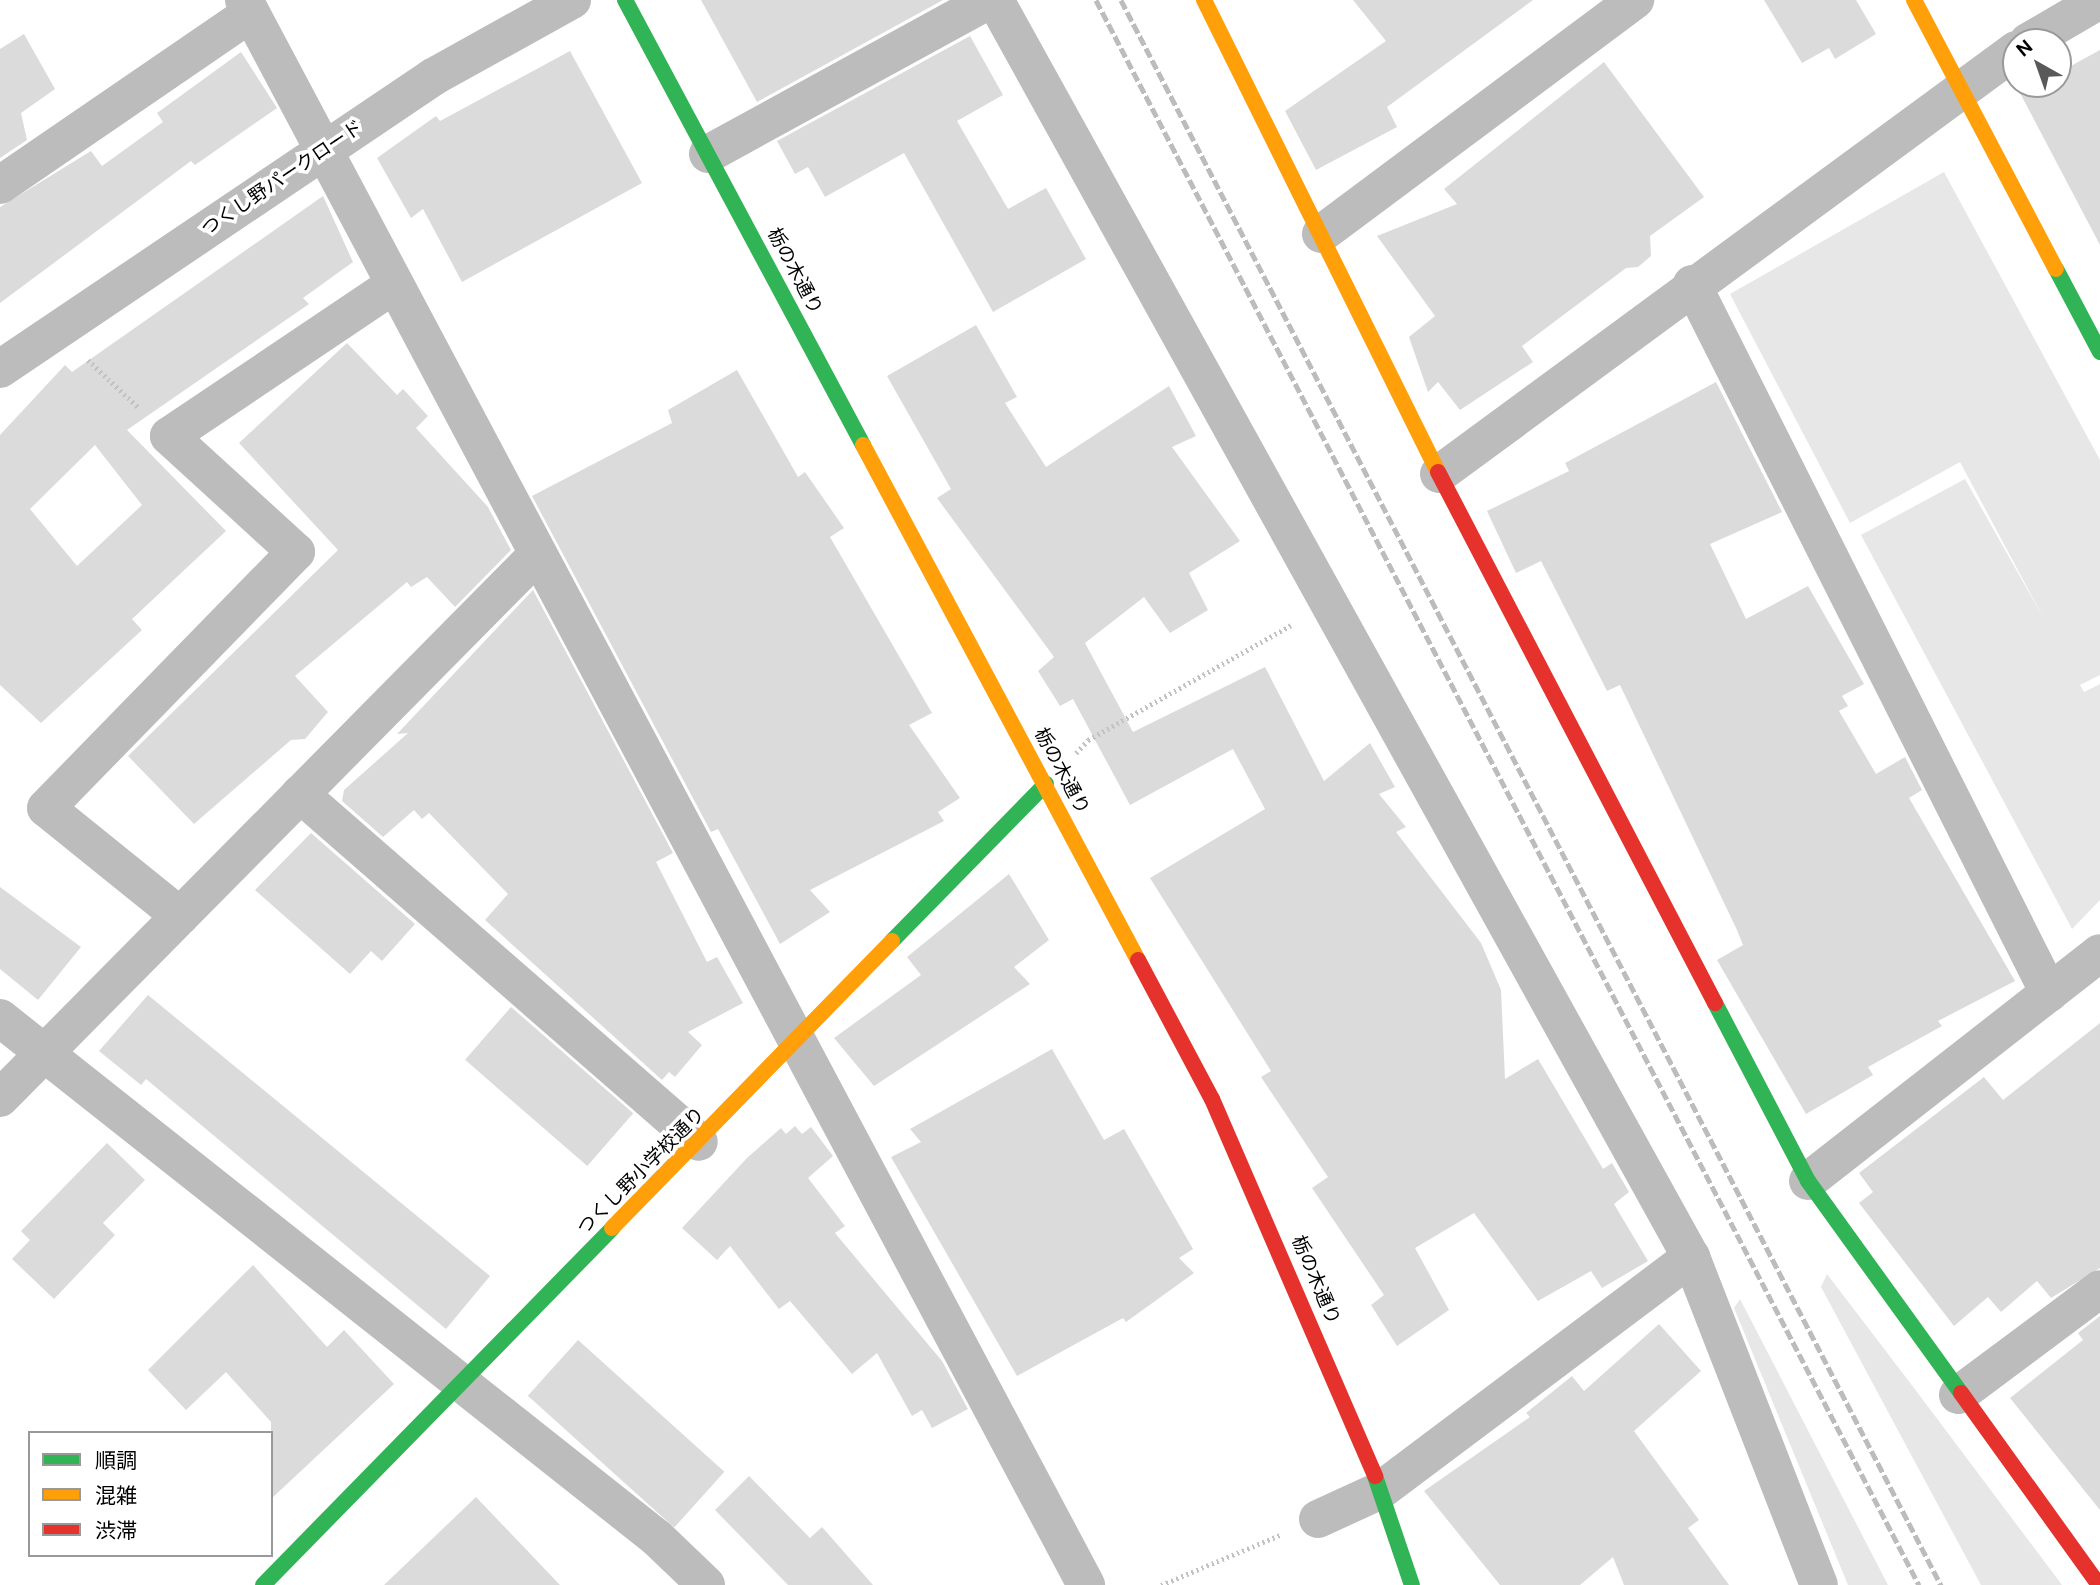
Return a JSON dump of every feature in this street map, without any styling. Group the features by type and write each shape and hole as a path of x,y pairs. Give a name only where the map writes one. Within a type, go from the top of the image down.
{"street":[{"name":"つくし野パークロード","path":"0,369 56,331 331,164 433,77 572,0"},
{"name":"栃の木通り","path":"625,0 1212,1099 1381,1490 1412,1585"},
{"path":"708,154 989,0"},
{"path":"995,0 1691,1257 1819,1585"},
{"path":"1204,0 1439,474 1808,1181 1958,1395 2099,1585"},
{"path":"1321,234 1635,0"},
{"path":"1914,0 2100,352"},
{"path":"2052,28 2100,0"},
{"path":"0,185 248,6 538,554 800,1039 1086,1585"},
{"path":"1439,474 1692,284 2002,60"},
{"path":"180,916 46,808 296,552 169,436 394,284"},
{"path":"1692,284 2049,993"},
{"path":"0,1098 538,554"},
{"name":"つくし野小学校通り","path":"263,1585 800,1039 1046,784"},
{"path":"300,794 699,1142"},
{"path":"1808,1181 2100,953"},
{"path":"0,1018 657,1538 706,1585"},
{"path":"1318,1519 1381,1490 1691,1257"},
{"path":"1958,1395 2100,1289"}],"path":[{"path":"56,331 169,436"},
{"path":"1046,784 1088,740 1265,639"},
{"path":"1161,1585 1318,1519"}],"shaded area":[{"path":"1944,172 2100,460 2100,675 2080,685 2084,692 2100,684 2100,900 2072,929 1861,535 1965,479 2044,619 1960,462 1850,523 1730,294"},
{"path":"1827,1274 2062,1585 1981,1585 1821,1287"},
{"path":"1740,1299 1888,1585 1848,1585 1734,1308"}],"building":[{"path":"701,0 943,0 757,102"},
{"path":"1353,0 1533,0 1387,107 1397,127 1316,170 1285,111 1386,41"},
{"path":"1764,0 1856,0 1876,34 1835,59 1829,48 1802,63"},
{"path":"24,34 55,89 21,113 27,140 0,158 0,49"},
{"path":"970,36 1003,95 957,121 1008,209 1046,188 1086,259 993,312 904,153 825,197 808,167 795,174 777,141"},
{"path":"2100,50 2100,245 2023,98 2072,98 2072,65"},
{"path":"570,51 642,183 462,282 423,209 411,218 377,158 436,116 440,121"},
{"path":"241,52 277,108 195,165 191,161 0,303 0,207 91,151 102,166 163,122 157,113"},
{"path":"1604,62 1704,197 1650,236 1651,256 1638,267 1626,268 1522,346 1533,362 1460,410 1438,382 1428,392 1409,337 1435,316 1377,236 1457,204 1444,189"},
{"path":"323,196 353,262 303,298 309,304 127,430 226,531 132,619 142,630 41,723 0,685 0,435 65,365 72,372","holes":["95,445 142,505 77,566 30,509"]},
{"path":"976,325 1017,397 1005,403 1046,467 1169,386 1196,436 1172,447 1240,541 1189,573 1208,610 1170,633 1144,597 1085,643 1133,732 1265,667 1324,781 1370,743 1395,787 1379,794 1406,827 1396,832 1481,943 1501,990 1505,1079 1538,1059 1603,1169 1612,1163 1629,1192 1614,1204 1648,1261 1602,1288 1591,1271 1538,1301 1474,1213 1415,1248 1449,1310 1397,1346 1371,1305 1384,1295 1312,1188 1328,1177 1261,1077 1271,1071 1150,878 1265,809 1233,749 1130,805 1073,699 1060,706 1038,671 1054,657 937,498 951,489 887,376"},
{"path":"347,343 397,395 403,389 428,416 416,428 488,507 511,550 455,607 427,577 411,587 407,582 295,676 328,712 305,739 291,740 194,824 128,756 338,550 239,443"},
{"path":"737,370 798,477 805,472 844,528 830,537 932,713 909,725 960,798 938,812 944,821 810,890 830,912 780,944 718,829 711,832 532,496 672,423 668,410"},
{"path":"1716,382 1782,512 1710,544 1746,619 1808,586 1864,684 1842,696 1848,706 1839,711 1876,774 1905,757 1922,790 1909,798 2015,981 1938,1021 1942,1026 1868,1067 1873,1075 1806,1114 1717,960 1743,945 1620,685 1607,691 1541,561 1516,573 1487,511 1569,471 1565,463"},
{"path":"533,590 673,853 656,862 707,962 717,957 743,1003 688,1032 702,1045 675,1077 669,1072 662,1080 485,920 508,894 429,813 422,819 414,810 383,837 342,801 344,790 408,733 397,734"},
{"path":"311,833 415,924 382,961 371,951 350,974 255,890"},
{"path":"1009,874 1049,940 1014,967 1030,984 874,1086 834,1038 921,975 907,957"},
{"path":"0,887 81,947 38,1000 0,969"},
{"path":"148,995 490,1276 446,1329 146,1079 141,1085 99,1051"},
{"path":"511,1007 633,1113 587,1166 465,1060"},
{"path":"2100,1023 2100,1268 2051,1298 2037,1281 2001,1312 1988,1297 1954,1326 1859,1203 1873,1192 1859,1173 1984,1077 2003,1100"},
{"path":"1052,1049 1104,1140 1124,1129 1193,1249 1179,1258 1194,1273 1126,1322 1123,1318 1017,1376 891,1157 921,1142 910,1129"},
{"path":"795,1126 802,1134 811,1127 833,1156 808,1178 845,1226 835,1233 942,1361 968,1409 932,1428 922,1410 912,1416 877,1353 852,1374 790,1301 779,1309 730,1246 717,1260 682,1228 747,1158 781,1128 786,1134"},
{"path":"107,1143 145,1180 103,1223 115,1235 54,1299 12,1259 30,1240 21,1231"},
{"path":"253,1265 327,1347 344,1330 394,1384 273,1497 271,1422 226,1372 186,1410 148,1370"},
{"path":"2100,1316 2100,1510 2010,1398 2083,1340 2078,1333"},
{"path":"1659,1324 1701,1371 1634,1431 1699,1520 1688,1528 1729,1585 1624,1585 1613,1557 1580,1585 1500,1585 1424,1491 1530,1417 1526,1413 1572,1376 1584,1391"},
{"path":"578,1340 724,1472 674,1528 528,1396"},
{"path":"749,1476 810,1538 822,1527 873,1585 788,1585 715,1510"},
{"path":"476,1497 560,1585 384,1585"}],"railway":[{"path":"1096,0 1919,1585"},
{"path":"1121,0 1941,1585"}],"traffic: fast":[{"path":"625,0 863,445"},
{"path":"2056,269 2100,352"},
{"path":"892,941 1046,784"},
{"path":"1715,1003 1808,1181 1961,1393"},
{"path":"263,1585 612,1228"},
{"path":"1375,1476 1412,1585"}],"traffic: slow":[{"path":"1204,0 1438,472"},
{"path":"1914,0 2056,269"},
{"path":"863,445 1138,960"},
{"path":"612,1228 892,941"}],"traffic: jam":[{"path":"1438,472 1715,1003"},
{"path":"1138,960 1212,1099 1375,1476"},
{"path":"1961,1393 2099,1585"}]}
